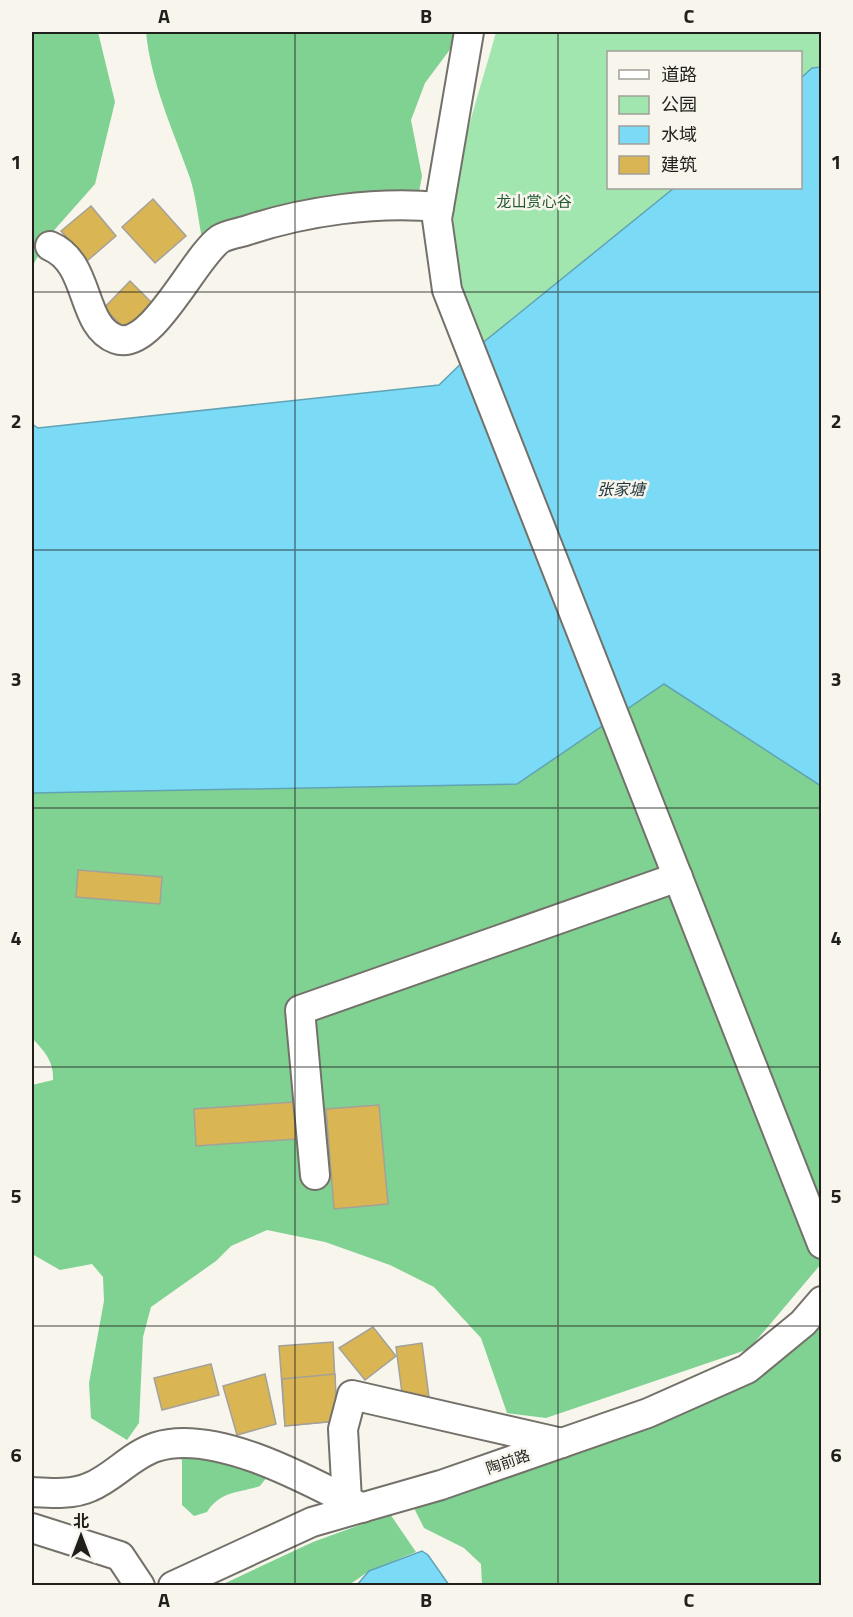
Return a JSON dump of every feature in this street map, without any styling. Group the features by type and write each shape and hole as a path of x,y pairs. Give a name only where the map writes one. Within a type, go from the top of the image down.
{"street":[{"path":"469,32 438,207 437,219 447,290 822,1244"},
{"path":"50,246 63,252 80,277 99,324 116,339 128,341 139,337 161,314 185,279 220,239 296,216 371,208 438,207"},
{"path":"315,1175 300,1010 678,877"},
{"name":"陶前路","path":"173,1586 354,1504 441,1485 648,1413 747,1369 803,1323 822,1301"},
{"path":"354,1504 343,1429 352,1395 563,1443"},
{"path":"32,1492 54,1494 90,1487 121,1466 156,1447 190,1443 242,1453 298,1476 354,1504"},
{"path":"32,1528 120,1556 140,1586"}],"green space":[{"path":"32,32 98,32 115,102 95,184 49,236 32,267"},
{"path":"146,32 463,32 425,83 411,120 422,176 417,203 202,238 192,185 158,88"},
{"name":"龙山赏心谷","path":"496,32 821,32 821,67 812,68 802,77 802,51 607,51 607,189 673,189 480,345 457,270 454,240 457,180 471,119"},
{"path":"664,684 821,786 821,1264 749,1349 546,1418 507,1413 481,1338 434,1287 390,1265 325,1242 267,1230 231,1246 216,1261 151,1307 143,1337 139,1423 127,1440 91,1418 89,1383 104,1301 103,1277 92,1264 60,1270 32,1254 32,1085 53,1080 53,1073 44,1052 32,1038 32,793 517,784"},
{"path":"821,1319 821,1585 482,1585 481,1564 464,1548 424,1528 413,1506 718,1396"},
{"path":"185,1452 270,1473 260,1486 224,1496 207,1512 194,1516 182,1505 182,1460 176,1455"},
{"path":"390,1514 416,1552 369,1571 349,1585 219,1586 313,1542"}],"water":[{"name":"张家塘","path":"821,67 821,786 664,684 517,784 32,793 32,424 38,428 439,385 480,345 673,189 802,189 802,77 812,68"},
{"path":"422,1551 428,1555 449,1585 357,1585 369,1571"}],"building":[{"path":"153,199 186,236 155,263 122,227"},
{"path":"91,206 116,236 87,261 61,231"},
{"path":"130,281 155,306 129,333 104,308"},
{"path":"78,870 162,877 160,904 76,897"},
{"path":"295,1102 297,1139 196,1146 194,1109"},
{"path":"379,1105 388,1204 334,1209 326,1109"},
{"path":"373,1327 396,1356 365,1380 339,1348"},
{"path":"333,1342 337,1421 285,1426 279,1346"},
{"path":"422,1343 429,1397 403,1401 396,1347"},
{"path":"211,1364 219,1395 162,1410 154,1378"},
{"path":"265,1374 276,1424 237,1435 223,1386"},
{"path":"335,1374 337,1421 285,1426 282,1379"}]}
